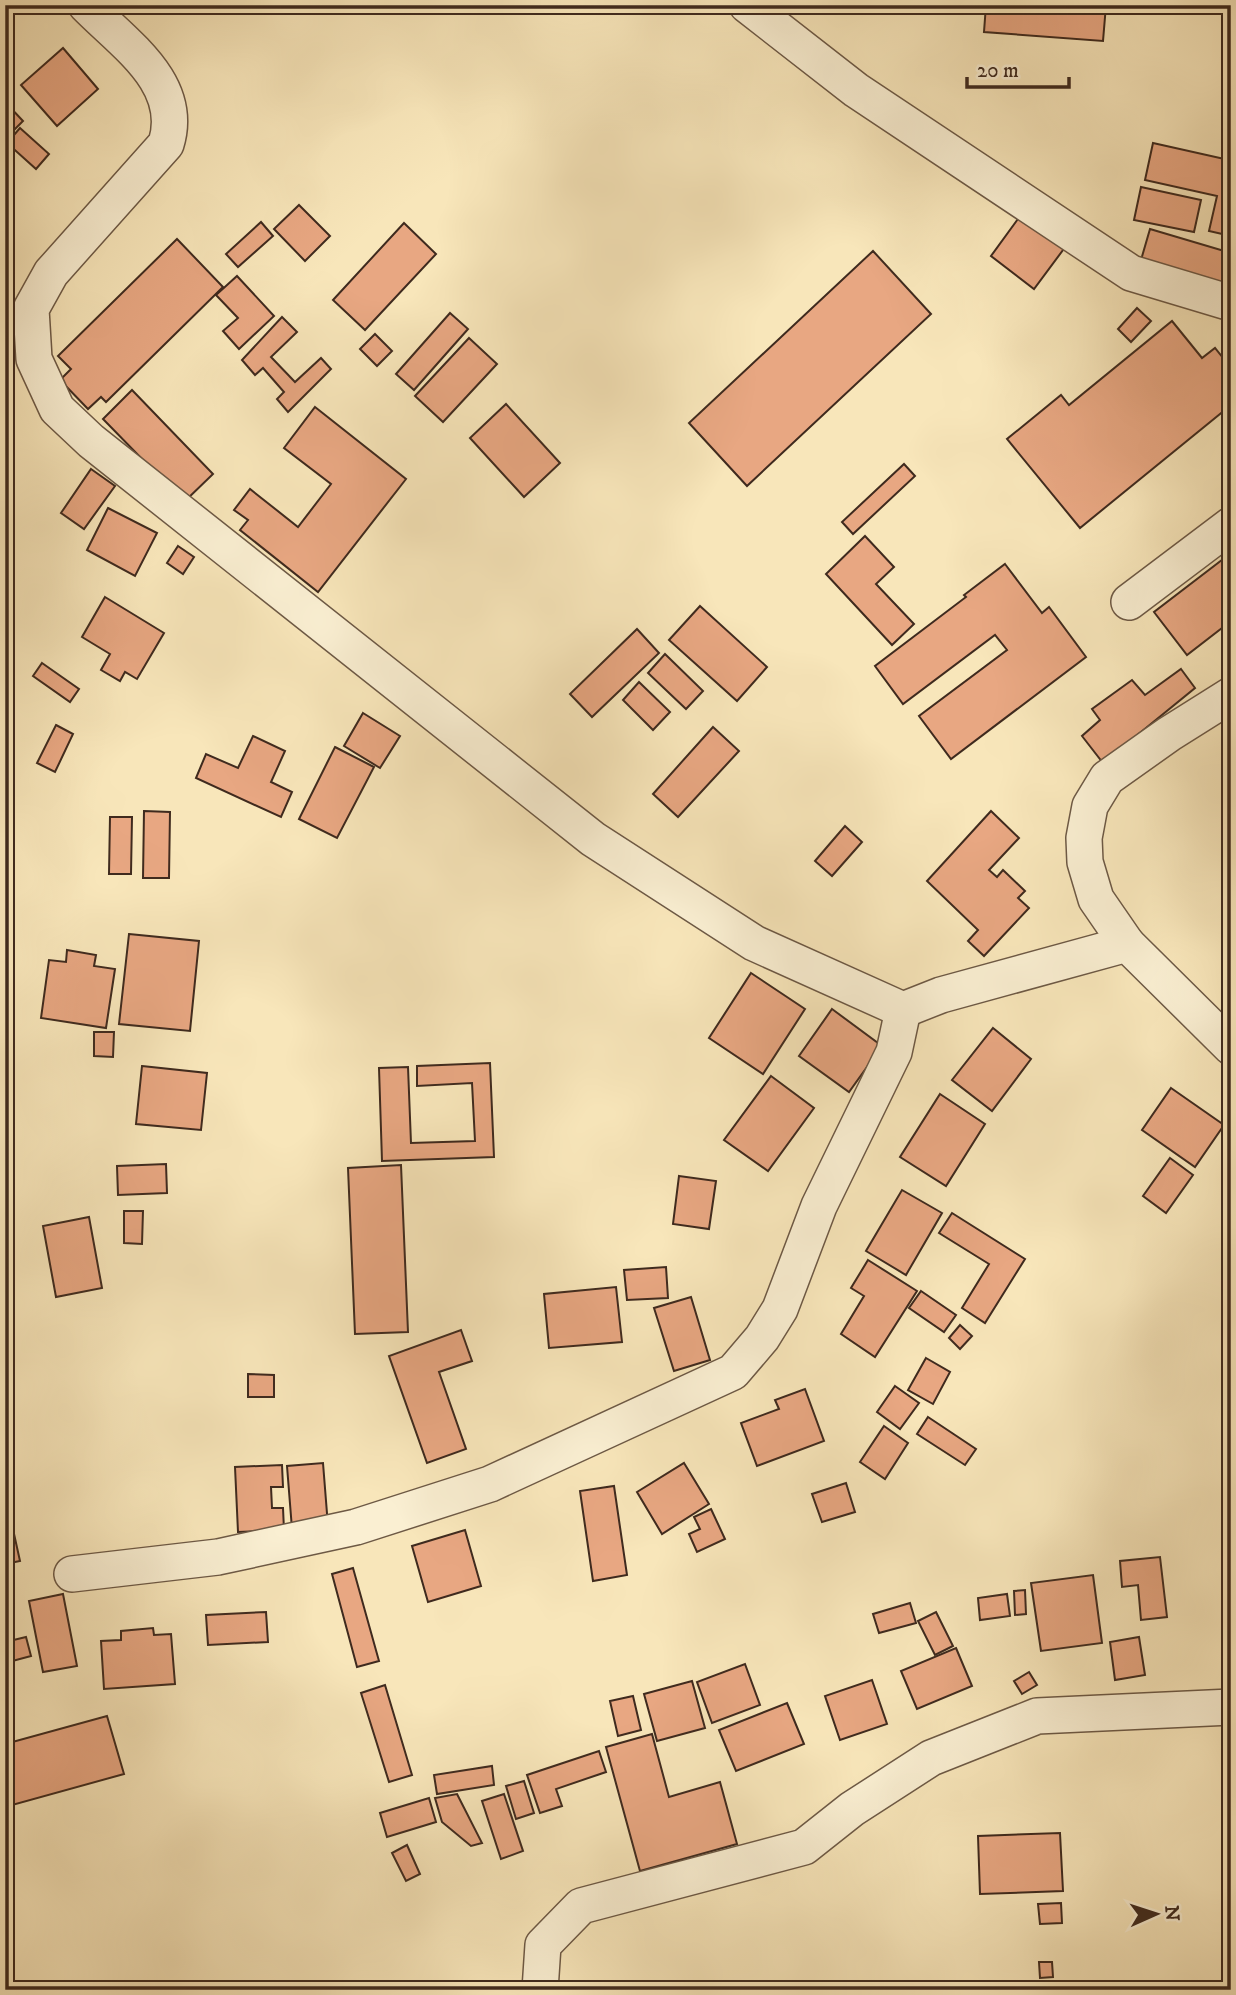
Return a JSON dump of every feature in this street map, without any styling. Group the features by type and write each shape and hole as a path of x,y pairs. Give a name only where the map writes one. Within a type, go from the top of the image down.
{"street":[{"path":"86,5 162,83 170,107 172,126 166,144 51,273 31,309 34,359 57,409 183,515 593,839 754,943 903,1010 942,995 1126,944"},
{"path":"747,5 856,90 1131,273 1231,303"},
{"path":"1129,602 1231,525"},
{"path":"1231,695 1107,778 1090,806 1083,838 1085,862 1096,899 1126,944 1231,1046"},
{"path":"72,1574 218,1558 356,1527 490,1484 733,1372 762,1338 780,1309 819,1206 894,1052 903,1010"},
{"path":"540,1990 543,1945 581,1906 804,1847 852,1809 931,1758 1037,1716 1231,1707"}],"building":[{"path":"986,5 1106,5 1103,41 984,32"},
{"path":"63,48 98,89 57,126 21,85"},
{"path":"5,105 23,121 5,139"},
{"path":"20,128 49,154 36,169 7,143"},
{"path":"1153,143 1229,160 1223,189 1231,191 1231,236 1209,231 1217,196 1145,180"},
{"path":"1141,187 1201,200 1194,232 1134,220"},
{"path":"299,205 330,236 305,261 274,229"},
{"path":"1023,212 1066,246 1034,289 991,256"},
{"path":"261,222 273,236 238,267 226,254"},
{"path":"404,223 436,254 365,330 333,300"},
{"path":"1150,229 1231,253 1231,286 1141,260"},
{"path":"177,239 223,287 106,402 101,397 88,409 60,380 71,369 58,356"},
{"path":"873,251 931,314 747,486 689,423"},
{"path":"237,276 274,316 239,349 223,331 238,318 216,295"},
{"path":"1137,308 1151,321 1131,342 1118,329"},
{"path":"450,313 468,329 414,390 396,374"},
{"path":"282,317 297,332 271,357 295,382 321,358 331,369 288,412 277,399 284,392 263,368 255,375 242,360"},
{"path":"1172,321 1202,358 1215,348 1231,368 1231,385 1226,389 1231,394 1231,405 1080,528 1007,439 1061,395 1069,405"},
{"path":"375,334 392,351 377,366 360,349"},
{"path":"469,338 497,364 443,422 415,396"},
{"path":"132,390 213,474 184,502 103,419"},
{"path":"506,404 560,463 524,497 470,438"},
{"path":"315,407 406,479 318,592 240,530 248,520 234,510 250,489 298,527 331,484 284,448"},
{"path":"904,464 915,476 853,534 842,522"},
{"path":"91,469 115,486 84,529 61,513"},
{"path":"108,508 157,533 135,576 87,550"},
{"path":"865,536 894,567 876,584 914,624 892,645 826,574"},
{"path":"178,546 194,557 183,574 167,563"},
{"path":"1231,553 1231,621 1187,655 1154,612"},
{"path":"1005,564 1042,613 1049,607 1086,657 951,759 919,716 1007,650 995,635 903,704 875,666"},
{"path":"105,597 164,633 137,679 125,672 120,681 101,670 110,654 82,637"},
{"path":"700,606 767,667 737,701 669,640"},
{"path":"637,629 659,653 592,717 570,694"},
{"path":"665,654 703,691 686,709 648,673"},
{"path":"42,663 79,689 70,702 33,676"},
{"path":"1181,669 1195,688 1103,763 1082,736 1100,720 1092,709 1132,680 1145,695"},
{"path":"639,682 670,712 653,730 623,700"},
{"path":"363,713 400,736 380,768 344,746"},
{"path":"56,725 73,734 55,772 37,763"},
{"path":"713,727 739,751 678,817 653,794"},
{"path":"253,736 285,751 271,782 292,792 281,817 196,778 206,754 238,768"},
{"path":"335,747 374,767 337,838 299,819"},
{"path":"144,811 170,812 169,878 143,878"},
{"path":"991,811 1019,838 989,870 997,877 1003,870 1025,891 1018,898 1029,908 984,956 968,941 978,930 927,881"},
{"path":"110,817 132,817 131,874 109,874"},
{"path":"845,826 862,842 832,876 815,861"},
{"path":"129,934 199,941 190,1031 119,1024"},
{"path":"67,950 96,955 94,966 115,969 106,1028 41,1018 49,960 66,962"},
{"path":"751,973 805,1009 763,1074 709,1038"},
{"path":"832,1009 882,1046 849,1092 799,1056"},
{"path":"993,1028 1031,1059 992,1111 952,1080"},
{"path":"94,1032 114,1032 113,1057 94,1056"},
{"path":"490,1063 494,1157 382,1161 379,1068 408,1067 411,1143 475,1141 472,1083 417,1086 417,1066"},
{"path":"142,1066 207,1073 201,1130 136,1124"},
{"path":"771,1076 814,1108 768,1171 724,1140"},
{"path":"1171,1088 1224,1125 1195,1167 1142,1130"},
{"path":"940,1094 985,1124 946,1186 900,1157"},
{"path":"1170,1158 1193,1175 1166,1213 1143,1196"},
{"path":"166,1164 167,1193 118,1195 117,1166"},
{"path":"401,1165 408,1332 355,1334 348,1168"},
{"path":"679,1176 716,1181 709,1229 673,1224"},
{"path":"902,1190 942,1213 906,1275 866,1251"},
{"path":"124,1211 143,1211 142,1244 124,1243"},
{"path":"952,1213 1025,1259 985,1323 962,1308 989,1264 939,1233"},
{"path":"89,1217 102,1288 56,1297 43,1226"},
{"path":"868,1260 917,1291 875,1357 841,1334 864,1296 851,1288"},
{"path":"666,1267 668,1298 627,1300 624,1270"},
{"path":"616,1287 622,1342 549,1348 544,1294"},
{"path":"921,1291 956,1315 944,1332 909,1308"},
{"path":"691,1297 710,1360 674,1371 654,1308"},
{"path":"960,1325 972,1336 960,1349 949,1338"},
{"path":"461,1330 472,1361 439,1372 466,1449 427,1463 389,1356"},
{"path":"926,1358 950,1372 933,1404 908,1390"},
{"path":"248,1374 274,1375 274,1397 248,1397"},
{"path":"895,1386 919,1403 900,1429 877,1412"},
{"path":"805,1389 824,1441 757,1466 741,1423 779,1409 775,1400"},
{"path":"928,1417 976,1449 965,1465 917,1434"},
{"path":"884,1426 908,1443 885,1479 860,1462"},
{"path":"5,1447 12,1473 5,1475"},
{"path":"323,1463 328,1526 292,1529 287,1466"},
{"path":"684,1463 709,1504 662,1534 637,1492"},
{"path":"282,1465 283,1487 271,1487 272,1508 283,1508 284,1530 238,1532 235,1467"},
{"path":"846,1483 855,1512 822,1522 812,1494"},
{"path":"614,1486 627,1575 593,1581 580,1491"},
{"path":"5,1493 20,1561 5,1564"},
{"path":"711,1509 725,1539 697,1552 689,1534 700,1529 694,1517"},
{"path":"465,1530 481,1586 428,1602 412,1546"},
{"path":"1160,1557 1167,1617 1141,1620 1138,1585 1122,1587 1120,1561"},
{"path":"353,1568 379,1661 357,1667 332,1574"},
{"path":"1093,1575 1102,1643 1041,1651 1031,1583"},
{"path":"1025,1590 1026,1614 1015,1615 1014,1591"},
{"path":"63,1594 77,1666 43,1672 29,1601"},
{"path":"1007,1594 1010,1616 980,1620 978,1598"},
{"path":"910,1603 916,1623 879,1633 873,1614"},
{"path":"266,1612 268,1642 208,1645 206,1615"},
{"path":"936,1612 953,1646 935,1655 918,1621"},
{"path":"153,1628 154,1635 171,1634 175,1684 104,1689 101,1641 121,1640 121,1631"},
{"path":"26,1637 31,1656 5,1663 5,1642"},
{"path":"1139,1637 1145,1675 1115,1680 1110,1642"},
{"path":"956,1648 972,1686 917,1709 901,1671"},
{"path":"745,1664 760,1705 712,1723 697,1682"},
{"path":"1029,1672 1037,1685 1022,1694 1014,1681"},
{"path":"872,1680 887,1724 840,1740 825,1696"},
{"path":"692,1681 705,1728 657,1741 644,1694"},
{"path":"385,1685 412,1775 389,1782 361,1693"},
{"path":"633,1696 641,1730 618,1736 610,1701"},
{"path":"787,1703 804,1744 736,1771 719,1730"},
{"path":"107,1716 124,1774 5,1807 5,1744"},
{"path":"652,1734 669,1797 720,1782 737,1844 640,1871 606,1747"},
{"path":"599,1751 606,1772 556,1789 562,1806 540,1813 527,1775"},
{"path":"492,1766 494,1785 437,1794 434,1775"},
{"path":"524,1781 534,1813 516,1819 506,1786"},
{"path":"457,1794 482,1843 471,1846 442,1822 435,1798"},
{"path":"504,1794 523,1851 501,1859 482,1801"},
{"path":"429,1798 436,1822 387,1837 380,1813"},
{"path":"1060,1833 1063,1891 980,1894 978,1836"},
{"path":"407,1845 420,1874 406,1881 392,1853"},
{"path":"1061,1903 1062,1923 1040,1924 1038,1904"},
{"path":"1039,1962 1052,1962 1053,1977 1040,1978"}]}
